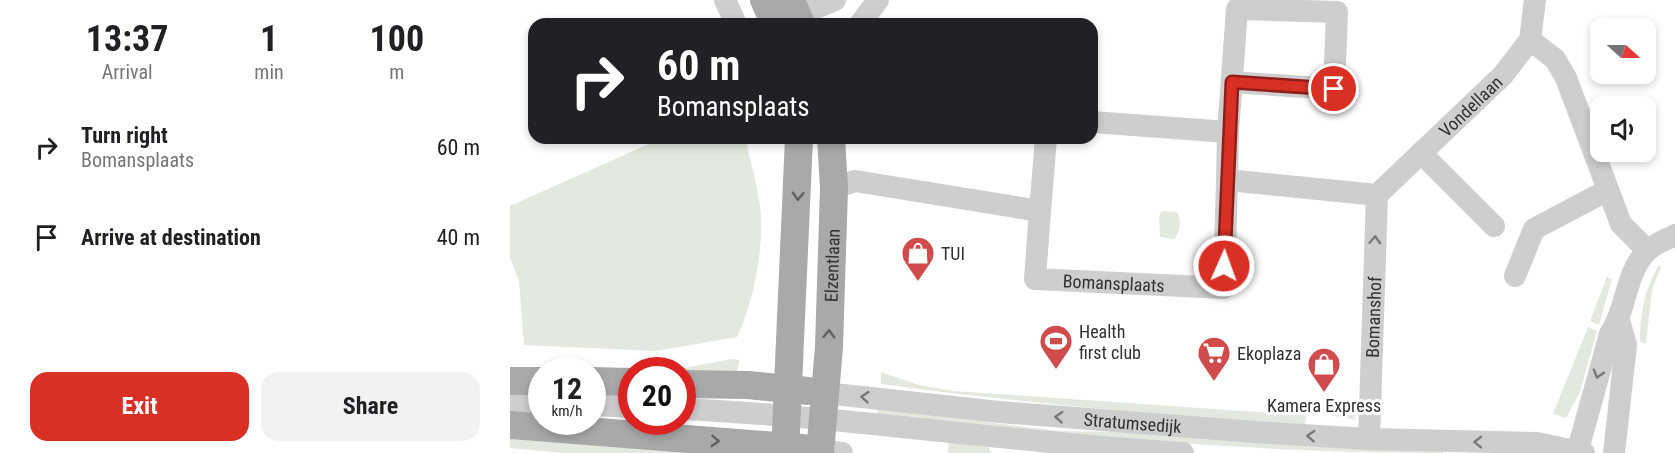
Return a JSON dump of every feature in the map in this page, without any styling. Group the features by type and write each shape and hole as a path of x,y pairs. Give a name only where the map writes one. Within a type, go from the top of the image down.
{"main road":[{"path":"764,0 789,17"},
{"name":"Elzentlaan","path":"785,450 799,144"},
{"name":"Elzentlaan","path":"827,452 824,407 834,188 831,144"},
{"path":"510,381 528,381"},
{"name":"Stratumsedijk","path":"696,387 824,407"},
{"path":"510,425 827,452"}],"street":[{"path":"725,0 733,18"},
{"path":"789,17 835,0"},
{"path":"864,18 878,0"},
{"path":"1535,0 1530,40 1555,59 1566,78 1622,224 1647,250"},
{"name":"Bomansplaats","path":"1046,144 1035,279 1224,288 1228,132 1237,9 1337,12 1334,89 1232,82"},
{"name":"Vondellaan","path":"1377,195 1503,75 1530,40"},
{"path":"1098,122 1228,132"},
{"path":"1421,153 1494,226"},
{"path":"1227,180 1377,195"},
{"path":"834,188 855,181 1040,211"},
{"path":"1515,276 1534,229 1608,190"},
{"name":"Bomanshof","path":"1369,439 1377,195"},
{"path":"1579,452 1610,334 1619,320 1632,274 1647,250 1675,235"},
{"path":"1614,453 1626,345 1619,320"},
{"name":"Stratumsedijk","path":"696,408 788,403"},
{"path":"510,404 528,404"},
{"name":"Stratumsedijk","path":"824,407 999,412 1369,439 1537,443 1579,452"},
{"name":"Stratumsedijk","path":"824,407 999,439 1183,453"}],"shaded area":[{"path":"649,144 747,144 760,205 761,237 753,290 737,337 656,351 524,345 519,281 510,258 510,206"},
{"path":"1162,211 1177,212 1179,215 1180,226 1174,239 1160,237 1159,216"},
{"path":"1659,265 1661,267 1652,290 1646,343 1640,342 1644,302"},
{"path":"1607,277 1612,279 1599,325 1590,321"},
{"path":"1588,327 1597,331 1580,392 1566,418 1553,414"},
{"path":"732,359 739,360 737,375 696,372 696,366"},
{"path":"881,372 919,385 953,391 1300,415 1306,416 1305,426 1093,408 934,391 881,384"},
{"path":"1300,406 1355,410 1355,420 1300,409"},
{"path":"878,409 1060,431 1127,432 1443,449 1443,453 1301,450 1159,442 877,415"},
{"path":"510,436 720,453 564,453 510,448"},
{"path":"949,442 987,446 992,453 948,453"}],"place":[{"name":"TUI","path":"918,282"},
{"name":"Health first club","path":"1056,370"},
{"name":"Ekoplaza","path":"1214,382"},
{"name":"Kamera Express","path":"1324,393"}],"route":[{"path":"1224,266 1228,132 1232,82 1334,89"}]}
